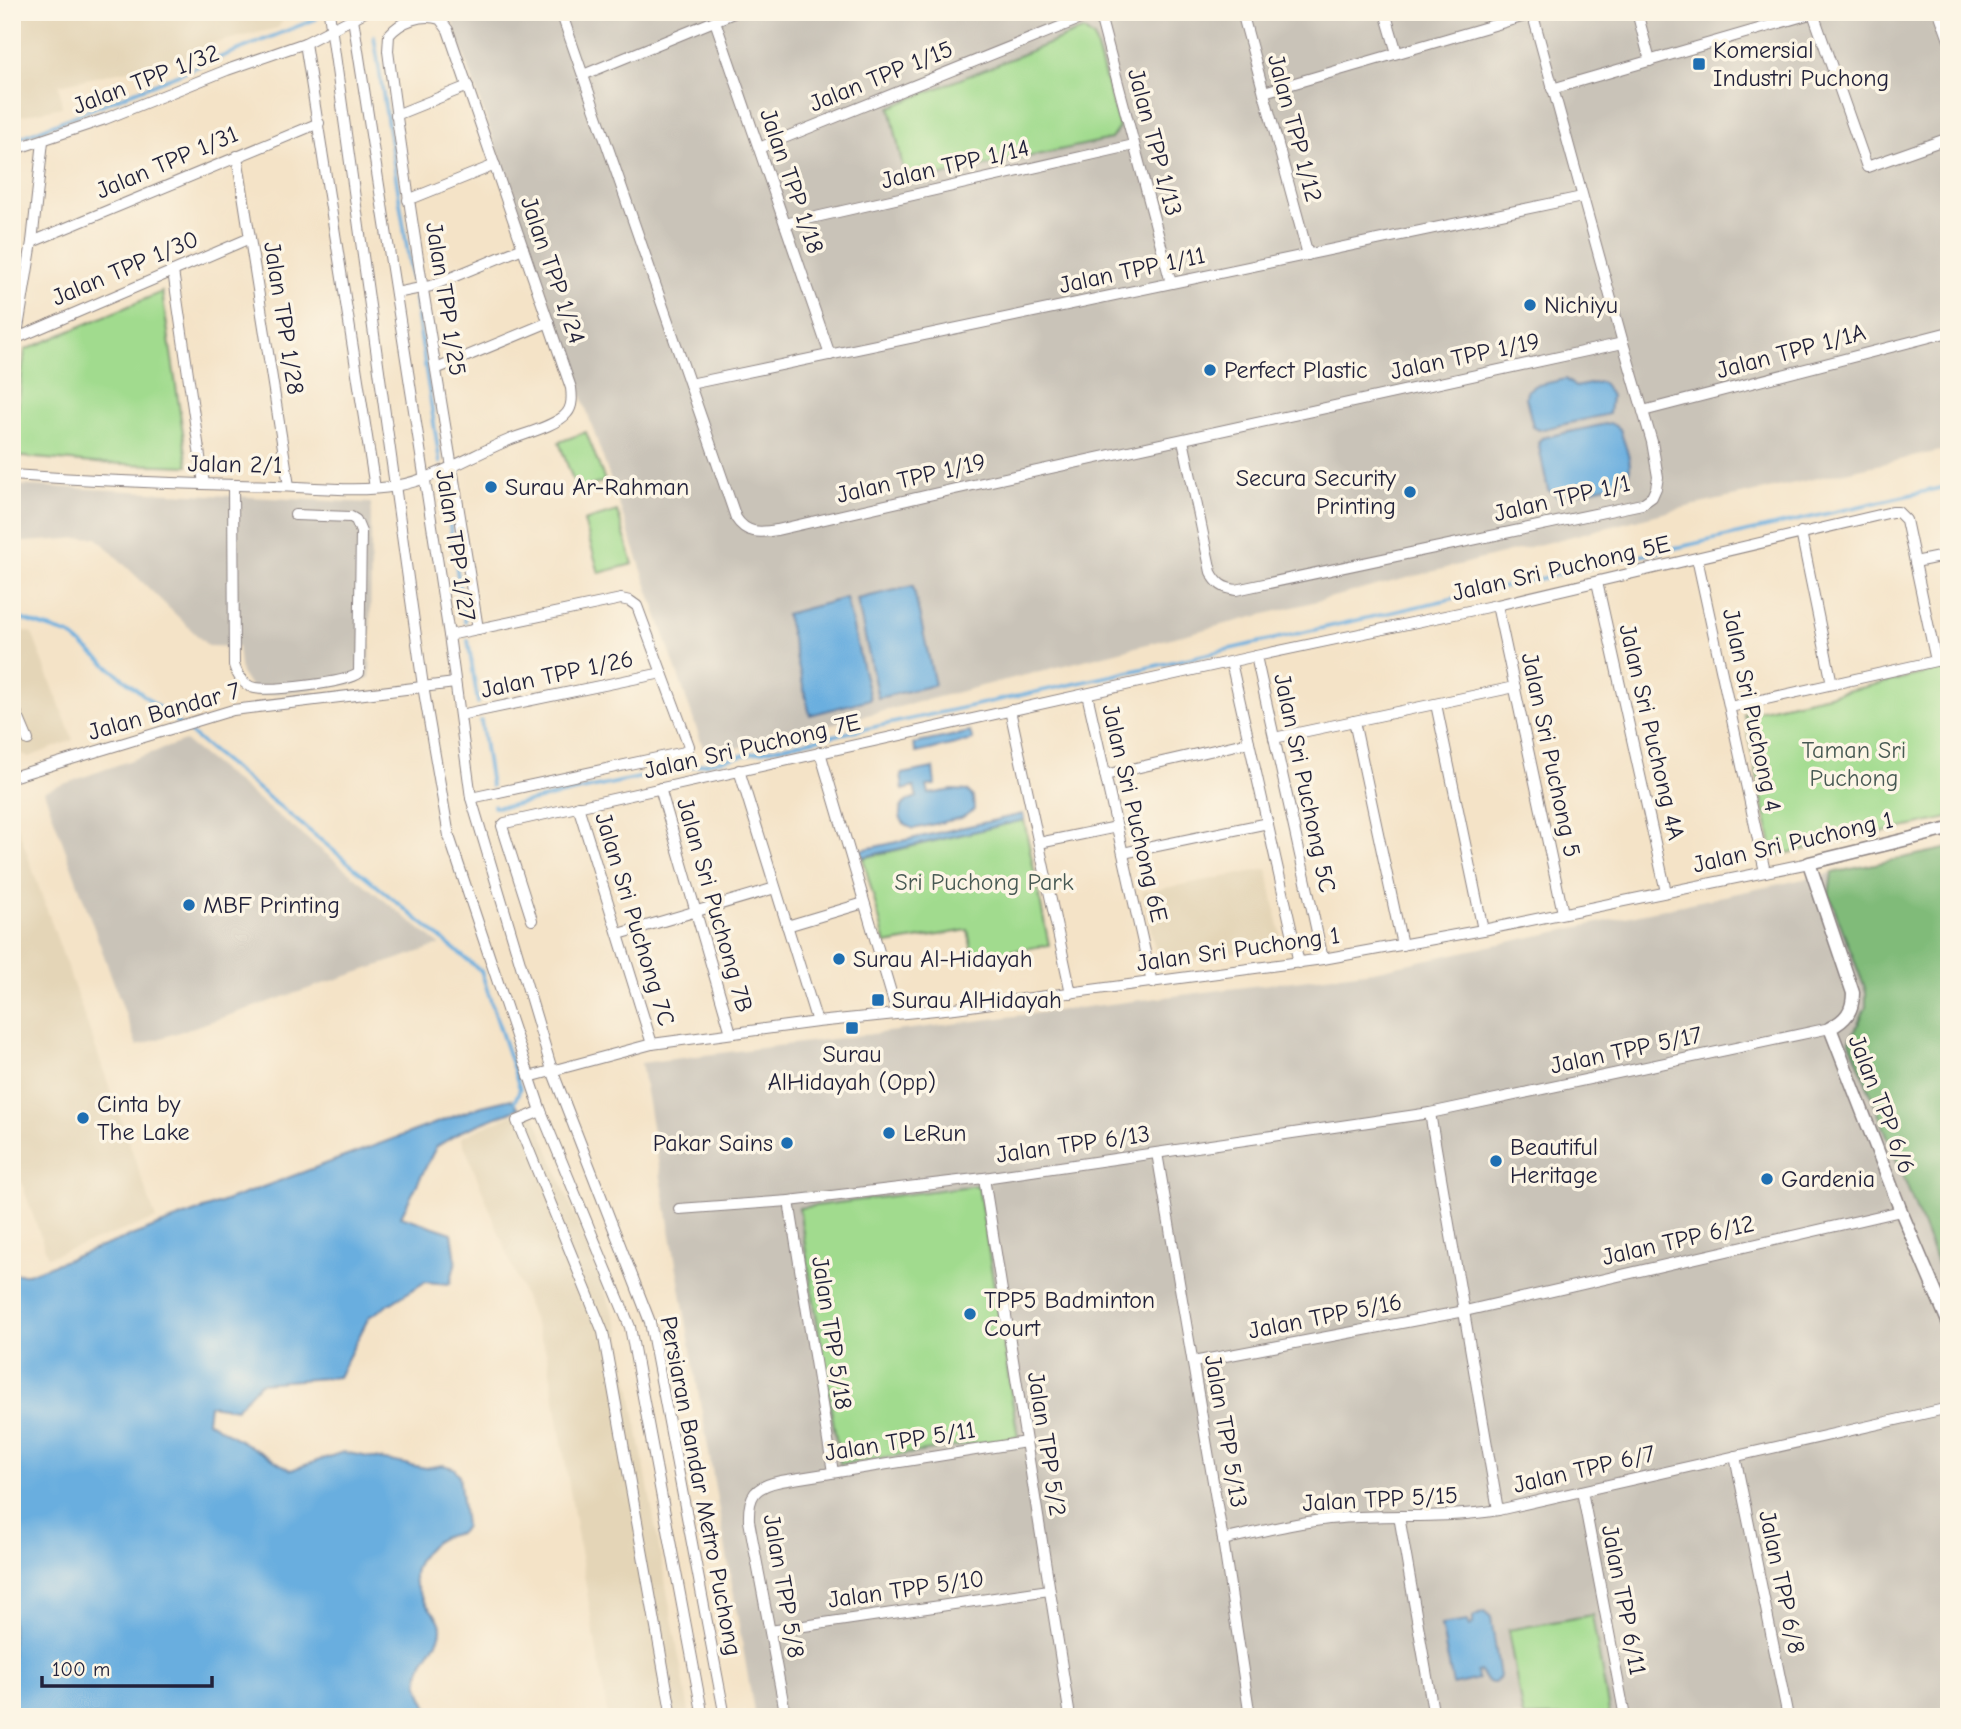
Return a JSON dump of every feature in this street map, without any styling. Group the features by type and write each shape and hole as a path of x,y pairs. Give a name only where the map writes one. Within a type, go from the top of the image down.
{"street":[{"name":"Jalan TPP 1/27","path":"330,12 423,686 449,836 529,1077"},
{"name":"Jalan TPP 1/32","path":"12,150 43,141 305,43 353,15 365,12"},
{"name":"Jalan TPP 1/19","path":"561,12 736,518 741,526 757,533 1623,343"},
{"path":"583,75 736,12"},
{"name":"Jalan TPP 1/13","path":"1098,12 1171,283"},
{"name":"Jalan TPP 1/15","path":"759,148 1098,12"},
{"name":"Jalan TPP 1/12","path":"1242,12 1308,255"},
{"path":"1385,12 1396,53"},
{"path":"1637,12 1650,61"},
{"path":"1939,12 1949,40"},
{"path":"1264,92 1532,13"},
{"name":"Jalan TPP 1/1","path":"1183,440 1211,572 1216,582 1224,588 1237,590 1642,504 1652,497 1658,477 1652,442 1532,13"},
{"path":"1552,89 1815,13 1867,166 1949,138"},
{"name":"Jalan TPP 1/27","path":"353,15 449,635 471,798 552,1070"},
{"name":"Jalan TPP 1/25","path":"444,22 436,17 424,16 399,26 389,35 388,51 408,200 478,629"},
{"name":"Jalan TPP 1/18","path":"715,21 830,355"},
{"name":"Jalan TPP 1/24","path":"444,22 549,322 571,388 572,405 568,413 555,422 453,466"},
{"path":"305,43 374,488"},
{"path":"396,116 468,86"},
{"name":"Jalan TPP 1/31","path":"32,242 319,123"},
{"path":"12,366 32,242 43,141"},
{"name":"Jalan TPP 1/14","path":"785,224 1134,145"},
{"name":"Jalan TPP 1/28","path":"237,156 289,486"},
{"path":"408,200 495,165"},
{"name":"Jalan TPP 1/11","path":"690,384 1582,197"},
{"name":"Jalan TPP 1/30","path":"17,338 250,238"},
{"path":"396,293 449,279 523,248"},
{"path":"173,271 204,484"},
{"path":"436,369 549,322"},
{"name":"Jalan TPP 1/1A","path":"1643,411 1949,332"},
{"name":"Jalan 2/1","path":"12,475 204,484 374,488 425,479 453,466"},
{"path":"233,485 236,673 242,681 256,689 346,680 359,673 360,532 356,520 351,517 295,515"},
{"name":"Jalan Sri Puchong 5E","path":"1087,694 1497,605 1801,532 1898,512 1906,520 1915,562"},
{"path":"1801,532 1832,684"},
{"path":"1936,661 1915,562 1949,555"},
{"name":"Jalan Sri Puchong 4","path":"1697,558 1765,872"},
{"name":"Jalan Sri Puchong 4A","path":"1597,582 1666,892"},
{"path":"449,635 621,598 630,601 637,606 689,746 685,752 471,798"},
{"name":"Jalan Sri Puchong 5","path":"1497,605 1563,913"},
{"name":"Jalan Sri Puchong 5C","path":"1256,656 1323,960"},
{"path":"1730,707 1949,658"},
{"path":"1231,662 1299,963"},
{"name":"Jalan TPP 1/26","path":"460,715 662,673"},
{"name":"Jalan Bandar 7","path":"12,777 217,714 455,683"},
{"path":"1274,738 1515,687"},
{"name":"Jalan Sri Puchong 7E","path":"531,920 503,824 1087,694"},
{"name":"Jalan Sri Puchong 6E","path":"1087,694 1152,982"},
{"path":"12,702 28,740"},
{"path":"1436,704 1483,930"},
{"path":"1010,710 1071,993"},
{"path":"1354,721 1402,945"},
{"path":"1105,775 1250,742"},
{"path":"820,752 897,1013"},
{"path":"739,770 817,1022"},
{"name":"Jalan Sri Puchong 7B","path":"660,788 731,1033"},
{"name":"Jalan Sri Puchong 7C","path":"578,806 652,1044"},
{"path":"1123,853 1268,823"},
{"path":"1039,843 1117,827"},
{"name":"Jalan Sri Puchong 1","path":"529,1077 652,1044 1323,960 1809,863 1949,829"},
{"name":"Jalan TPP 6/6","path":"1809,863 1853,993 1851,1010 1846,1018 1830,1028 1901,1211 1949,1324"},
{"path":"619,933 775,888"},
{"path":"787,926 864,903"},
{"name":"Jalan TPP 5/17","path":"1430,1113 1830,1028"},
{"name":"Persiaran Bandar Metro Puchong","path":"552,1070 650,1322 725,1717"},
{"name":"Persiaran Bandar Metro Puchong","path":"529,1077 630,1327 703,1717"},
{"path":"541,1111 517,1121 603,1332 672,1717"},
{"name":"Jalan TPP 6/13","path":"679,1209 789,1201 984,1178 1430,1113"},
{"name":"Jalan TPP 6/7","path":"1430,1113 1498,1510 1949,1408"},
{"name":"Jalan TPP 5/13","path":"1157,1153 1223,1540 1250,1717"},
{"name":"Jalan TPP 5/2","path":"984,1178 1070,1717"},
{"name":"Jalan TPP 5/18","path":"789,1201 833,1472"},
{"name":"Jalan TPP 6/12","path":"1465,1311 1901,1211"},
{"name":"Jalan TPP 5/16","path":"1193,1362 1465,1311"},
{"name":"Jalan TPP 5/11","path":"781,1481 1026,1442"},
{"name":"Jalan TPP 6/8","path":"1735,1456 1788,1717"},
{"name":"Jalan TPP 5/8","path":"781,1481 766,1484 757,1490 749,1509 786,1717"},
{"name":"Jalan TPP 6/11","path":"1582,1490 1625,1717"},
{"name":"Jalan TPP 5/15","path":"1223,1540 1338,1518 1447,1516 1498,1510"},
{"path":"1399,1517 1434,1717"},
{"name":"Jalan TPP 5/10","path":"770,1631 1049,1590"}],"shaded area":[{"path":"12,12 284,12 285,17 278,28 210,44 209,52 59,85 62,107 15,117 12,115"},
{"path":"449,12 1949,12 1949,449 1691,506 706,756"},
{"path":"12,485 371,503 370,677 354,684 256,696 241,673 238,647 208,646 96,537 12,543"},
{"path":"12,627 32,633 73,740 29,757 12,750"},
{"path":"185,741 440,945 137,1046 44,791"},
{"path":"12,811 156,1219 48,1257 12,1156"},
{"path":"1267,869 1283,946 1158,964 1143,892"},
{"path":"1832,873 1829,894 1866,991 1866,1006 1850,1041 1949,1293 1949,1717 755,1717 641,1063 1373,971"},
{"path":"531,1106 619,1327 690,1717 608,1717 547,1354 461,1137"}],"green space":[{"path":"1083,30 1094,38 1119,127 1111,139 906,183 890,107"},
{"path":"162,292 188,466 94,463 12,456 25,350"},
{"path":"586,432 605,481 577,491 559,442"},
{"path":"617,511 633,564 599,573 584,521"},
{"name":"Taman Sri Puchong","path":"1949,668 1949,818 1774,856 1744,714"},
{"name":"Sri Puchong Park","path":"1024,820 1049,945 973,957 968,930 886,944 863,858"},
{"path":"1949,848 1949,1293 1850,1041 1866,1007 1866,991 1829,894 1832,873"},
{"path":"978,1185 1018,1437 840,1464 799,1208"},
{"path":"1592,1615 1610,1717 1523,1717 1508,1630"}],"water":[{"path":"1566,379 1575,387 1600,382 1604,384 1611,396 1609,414 1539,430 1533,427 1527,391 1534,386"},
{"path":"1610,423 1620,429 1630,461 1628,475 1615,484 1558,497 1548,490 1538,442 1542,438"},
{"path":"913,586 935,685 878,698 857,599"},
{"path":"846,598 870,699 810,715 786,614"},
{"path":"970,732 973,740 916,753 913,744"},
{"path":"933,768 935,785 927,786 929,794 953,790 968,791 973,797 974,810 961,818 913,829 903,821 900,812 905,803 917,797 914,787 903,790 901,774"},
{"path":"1023,814 1024,820 863,857 861,850"},
{"path":"511,1099 519,1108 462,1131 436,1147 401,1216 452,1233 456,1261 450,1284 425,1282 369,1317 338,1377 260,1383 236,1409 209,1405 207,1421 291,1470 343,1452 426,1468 443,1465 454,1468 459,1475 465,1526 461,1532 442,1538 431,1546 422,1555 414,1572 418,1590 441,1625 437,1642 425,1659 419,1675 420,1690 433,1717 12,1717 12,1274 28,1274 482,1106"},
{"path":"1484,1612 1491,1618 1500,1677 1494,1683 1489,1682 1480,1671 1477,1672 1478,1679 1453,1685 1441,1625 1467,1621 1469,1626 1473,1624 1473,1617"}],"waterway":[{"path":"12,141 316,19"},
{"path":"374,36 412,280"},
{"path":"415,299 440,463"},
{"path":"443,482 465,622"},
{"path":"494,805 508,806 1115,675 1949,486"},
{"path":"12,616 70,635 481,971 520,1089 514,1103"},
{"path":"468,640 478,703"},
{"path":"481,721 491,786"}],"place":[{"name":"Komersial Industri Puchong","path":"1699,64"},
{"name":"Nichiyu","path":"1530,305"},
{"name":"Perfect Plastic","path":"1210,370"},
{"name":"Surau Ar-Rahman","path":"491,487"},
{"name":"Secura Security Printing","path":"1410,492"},
{"name":"MBF Printing","path":"189,905"},
{"name":"Surau Al-Hidayah","path":"839,959"},
{"name":"Surau AlHidayah","path":"878,1000"},
{"name":"Surau AlHidayah (Opp)","path":"852,1028"},
{"name":"Cinta by The Lake","path":"83,1118"},
{"name":"LeRun","path":"889,1133"},
{"name":"Pakar Sains","path":"787,1143"},
{"name":"Beautiful Heritage","path":"1496,1161"},
{"name":"Gardenia","path":"1767,1179"},
{"name":"TPP5 Badminton Court","path":"970,1314"}]}
